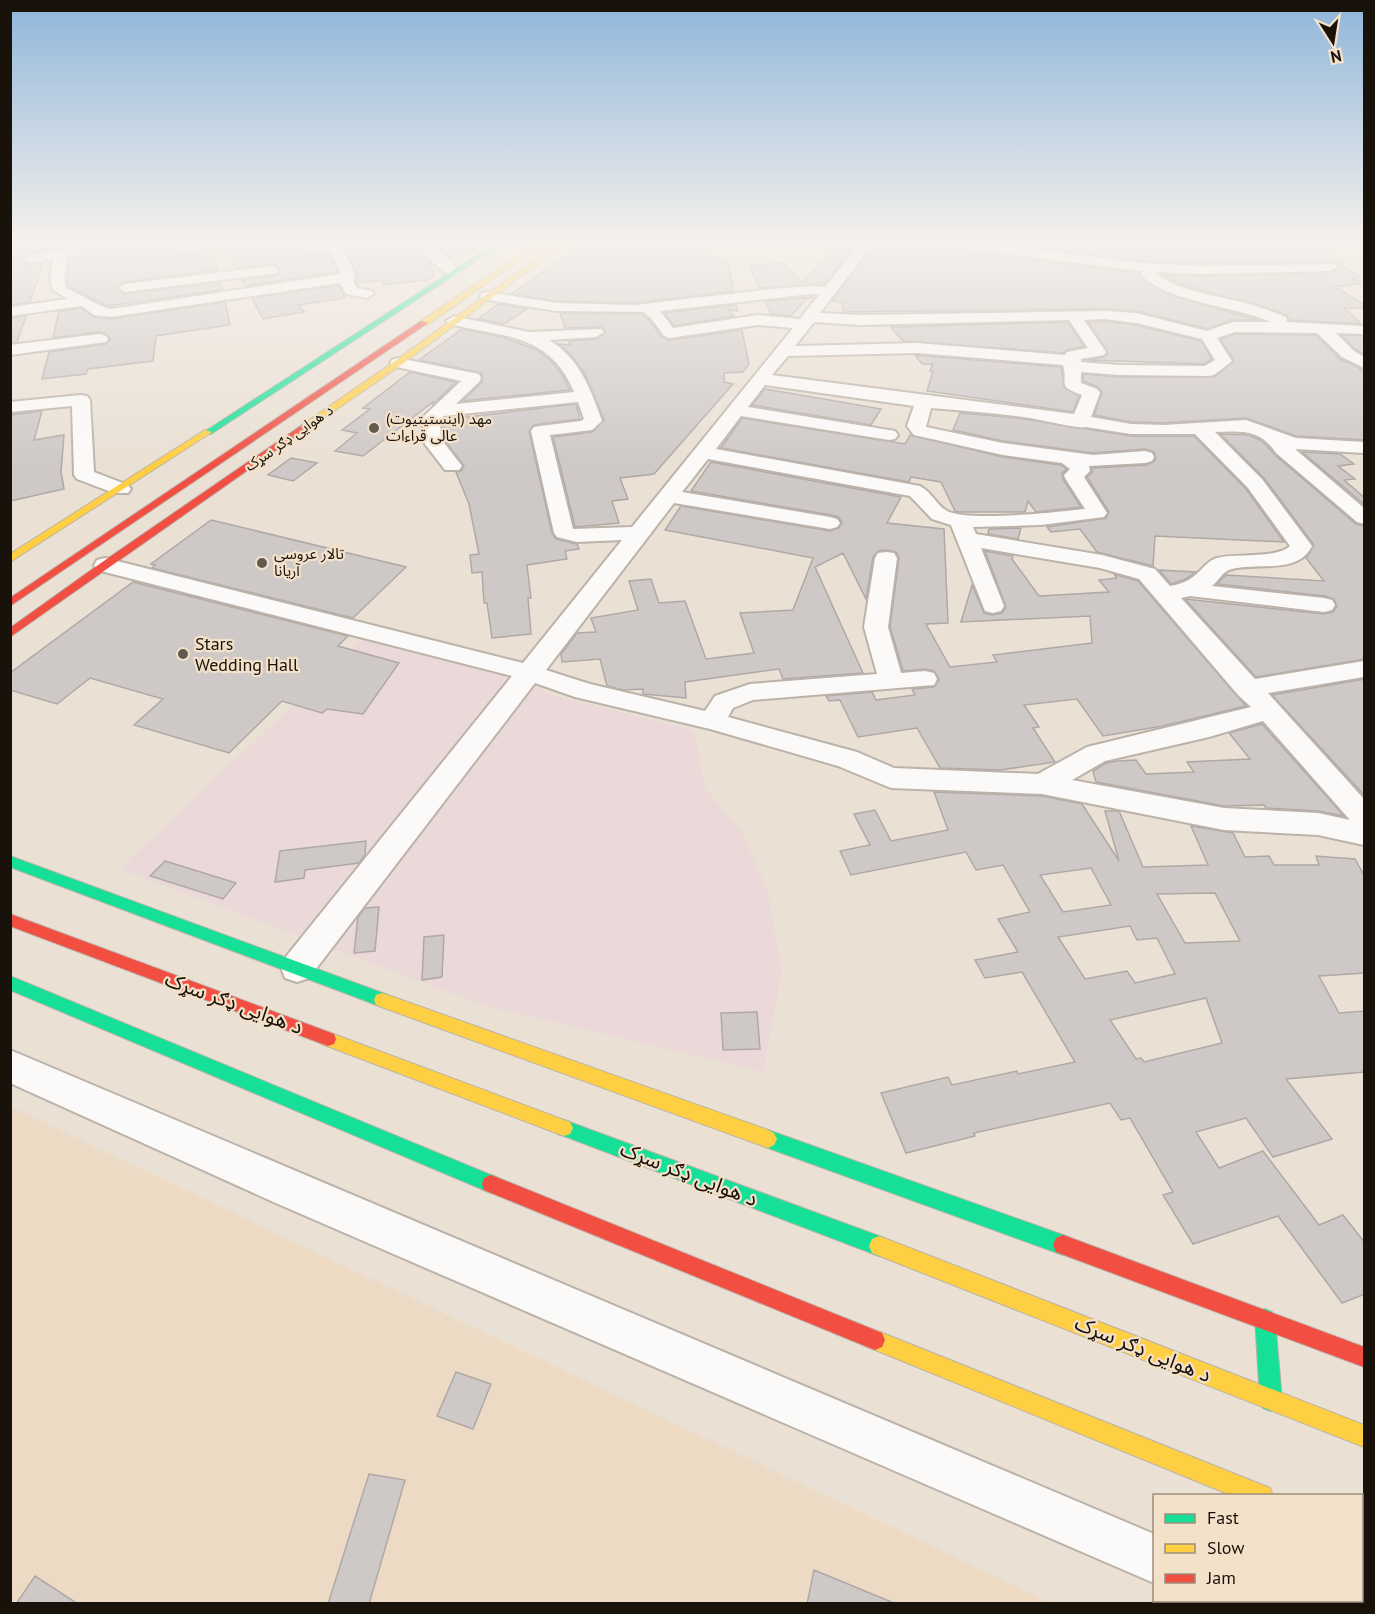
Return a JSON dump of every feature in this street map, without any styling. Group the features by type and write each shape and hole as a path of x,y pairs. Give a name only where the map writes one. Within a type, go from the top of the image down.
{"main road":[{"path":"10,559 390,315"},
{"path":"271,409 415,315"},
{"path":"10,603 435,315"},
{"name":"د هوایی ډګر سړک","path":"10,634 398,363 461,315"},
{"path":"10,861 297,968 1365,1357"},
{"name":"د هوایی ډګر سړک","path":"10,920 960,1276 1365,1436"},
{"path":"10,983 956,1374 1257,1494"},
{"path":"1265,1319 1271,1400"}],"street":[{"path":"656,315 669,333 758,320 1074,316 1136,318 1208,336 1233,327 1365,330"},
{"path":"297,968 669,496 701,452 811,315"},
{"path":"1270,315 1297,327"},
{"path":"1074,316 1098,352 1073,355 1072,386 1091,393 1080,423"},
{"path":"454,321 527,337 554,349 565,360 584,396 593,421 540,431 564,533 578,536 640,533"},
{"path":"1321,328 1348,354 1365,363"},
{"path":"527,337 596,332"},
{"path":"783,351 917,348 1119,370 1208,371 1224,361 1208,336"},
{"path":"10,350 100,339"},
{"path":"1348,354 1365,355"},
{"path":"398,363 472,378 431,418 432,440 452,466"},
{"path":"762,379 924,402 1027,412 1080,423 1131,429 1246,425 1258,428 1276,439 1315,445 1365,447"},
{"path":"438,411 584,396"},
{"path":"10,407 81,400 84,475 121,489"},
{"path":"924,402 916,426 921,431 1003,449 1093,461 1145,457"},
{"path":"737,410 890,435"},
{"path":"1192,590 1208,579 1221,564 1285,558 1298,552 1301,546 1288,526 1232,456 1200,428"},
{"path":"1276,439 1283,449 1365,518"},
{"path":"701,452 913,490 921,494 939,516 963,530 1147,574 1247,689 1365,817"},
{"path":"963,530 1001,520 1097,513 1075,478 1074,475 1080,471 1080,467 1068,458"},
{"path":"669,496 830,523"},
{"path":"963,530 993,606"},
{"path":"886,558 876,608 876,627 891,680"},
{"path":"105,566 528,672 584,691 712,722 848,759 891,778 1042,784 1224,819 1318,824 1365,834"},
{"path":"1164,594 1192,590 1324,605"},
{"path":"1247,689 1365,669"},
{"path":"712,722 724,702 750,692 925,679"},
{"path":"1042,784 1097,754 1209,728 1267,711"},
{"path":"10,1066 314,1200 1153,1558"}],"shaded area":[{"path":"364,638 501,671 554,696 694,730 705,788 742,833 767,889 782,970 763,1072 483,1005 119,869"},
{"path":"11,1107 1051,1603 11,1603"}],"building":[{"path":"58,315 92,315 111,319 136,315 228,315 230,325 156,336 153,361 88,369 86,374 42,379 49,352 106,344 110,340 108,335 100,332 53,338"},
{"path":"261,315 285,315 263,319"},
{"path":"483,315 517,315 504,324 478,319"},
{"path":"561,315 644,315 662,337 669,340 742,330 749,364 743,372 724,373 724,382 733,384 654,474 620,478 628,499 612,501 619,523 575,527 553,437 592,432 604,420 585,374 570,354 558,344 570,345 568,341 596,339 606,332 601,327 565,328"},
{"path":"666,315 734,316 674,326"},
{"path":"1154,315 1242,315 1258,320 1232,320 1207,329"},
{"path":"1287,315 1352,315 1361,324 1289,320"},
{"path":"26,316 17,342 10,343 10,318"},
{"path":"1105,321 1136,325 1201,341 1212,359 1204,364 1087,360 1104,357 1108,353 1088,322"},
{"path":"1068,322 1084,346 1067,350 1064,353 903,341 891,327"},
{"path":"462,329 505,338 537,350 562,374 570,390 462,401 481,383 483,379 481,373 419,360"},
{"path":"1235,334 1316,335 1340,359 1358,367 1365,374 1365,440 1296,436 1246,418 1164,423 1131,422 1094,415 1102,392 1098,387 1083,381 1083,374 1119,377 1214,377 1234,361 1220,339"},
{"path":"1342,335 1365,336 1365,355 1355,349"},
{"path":"915,355 1061,367 1064,387 1079,396 1073,412 927,391 933,364 922,364"},
{"path":"410,372 456,382 433,404 433,402 363,456 335,451 357,433 342,430 370,409 363,408"},
{"path":"765,389 881,409 871,425 752,405"},
{"path":"576,404 580,419 534,425 529,431 552,533 556,539 577,544 579,549 565,551 567,559 527,565 531,598 528,598 531,634 492,638 487,603 484,603 482,572 472,573 470,555 479,554 469,504 456,472 461,471 464,466 443,438 442,420"},
{"path":"42,411 34,440 64,435 61,472 64,489 10,501 10,415"},
{"path":"960,413 1018,418 1131,436 1194,436 1246,489 1284,542 1155,536 1153,566 1097,552 1080,529 1051,532 1047,527 1106,518 1109,512 1087,477 1092,473 1092,468 1146,465 1154,462 1156,458 1154,452 1145,449 1093,453 1003,441 953,430"},
{"path":"742,418 905,444 910,435 1003,457 1061,465 1067,469 1062,473 1063,479 1081,507 1036,512 1028,501 1025,512 959,512 955,511 941,482 911,477 909,482 721,448"},
{"path":"1220,434 1249,435 1262,441 1275,455 1356,524 1365,526 1365,659 1256,677 1185,599 1324,614 1333,612 1337,606 1334,599 1325,596 1217,584 1226,575 1324,581 1306,558 1314,545 1264,478"},
{"path":"1302,452 1340,454 1354,464 1338,466 1355,479 1344,480 1365,498 1365,505"},
{"path":"291,458 317,463 293,481 268,475"},
{"path":"711,462 901,497 887,523 944,529 948,623 926,624 950,667 997,662 993,655 1092,643 1090,616 961,622 972,585 984,613 992,615 1002,613 1006,607 985,551 1013,556 1012,559 1039,596 1109,592 1099,580 1117,578 1114,574 1138,581 1246,706 1163,726 1103,736 1077,699 1024,705 1039,727 1033,728 1055,762 1000,770 940,768 917,728 858,737 840,700 829,701 826,696 872,692 876,700 915,695 912,689 934,687 939,680 934,671 925,669 903,671 890,627 899,558 896,552 886,550 878,551 873,557 866,599 843,553 815,567 863,673 783,679 779,669 685,682 686,698 643,694 643,689 623,690 607,686 600,659 562,662 561,654 577,633 596,632 591,618 638,610 629,581 651,579 659,603 685,601 706,659 754,653 740,613 793,610 813,558 665,530 681,506 830,531 839,528 842,522 838,517 831,515 691,491"},
{"path":"211,520 406,567 353,618 152,568 155,565 151,564"},
{"path":"1021,528 1018,539 988,534 989,529"},
{"path":"1159,570 1195,572 1186,579 1171,584"},
{"name":"Stars Wedding Hall","path":"133,582 348,636 338,646 399,663 363,714 327,709 322,713 282,701 229,753 134,725 163,699 90,678 57,704 10,690 10,673"},
{"path":"1365,679 1365,796 1272,695"},
{"path":"1262,724 1344,816 1318,811 1266,808 1264,805 1224,806 1096,782 1093,771 1106,763 1117,761 1136,760 1146,774 1194,772 1187,762 1250,759 1229,733"},
{"path":"934,792 1042,796 1082,804 1119,861 1105,811 1119,811 1143,867 1208,865 1191,826 1233,833 1245,857 1269,856 1274,865 1319,865 1316,856 1355,859 1365,877 1365,973 1319,976 1339,1013 1365,1011 1365,1072 1286,1079 1332,1139 1273,1157 1246,1118 1196,1132 1219,1168 1263,1151 1319,1225 1343,1215 1365,1243 1365,1294 1342,1303 1278,1216 1193,1244 1163,1195 1173,1192 1130,1118 1121,1120 1110,1103 974,1133 975,1136 906,1153 881,1093 948,1077 952,1085 1017,1071 1018,1074 1075,1062 1022,972 985,978 975,960 1018,952 998,919 1030,912 1003,865 976,870 966,852 851,875 840,851 870,845 854,814 875,810 891,841 948,830","holes":["1091,868 1111,905 1063,912 1040,875","1215,893 1240,941 1185,943 1157,894","1130,926 1137,940 1157,938 1175,974 1135,983 1127,971 1085,979 1058,937","1206,998 1222,1043 1144,1062 1141,1058 1136,1059 1110,1020"]},
{"path":"366,841 365,855 359,863 305,870 304,878 275,882 280,851"},
{"path":"165,861 236,883 223,899 150,876"},
{"path":"379,907 375,951 354,953 358,917 365,908"},
{"path":"444,935 442,977 422,980 424,937"},
{"path":"757,1012 760,1049 723,1050 721,1013"},
{"path":"456,1372 491,1384 473,1429 437,1416"},
{"path":"369,1474 405,1480 369,1604 328,1604"},
{"path":"814,1570 894,1603 894,1604 807,1604"},
{"path":"35,1576 78,1604 16,1604"}],"traffic: fast":[{"path":"208,432 388,315"},
{"path":"10,861 382,1000"},
{"path":"10,983 491,1184"},
{"path":"564,1128 879,1246"},
{"path":"768,1139 1063,1245"},
{"path":"1265,1319 1271,1400"}],"traffic: slow":[{"path":"424,323 435,315"},
{"path":"305,427 464,315"},
{"path":"10,559 208,432"},
{"path":"382,1000 768,1139"},
{"path":"328,1039 564,1128"},
{"path":"879,1246 1364,1436"},
{"path":"875,1340 1257,1494"}],"traffic: jam":[{"path":"10,603 424,323"},
{"path":"10,634 105,565 305,427"},
{"path":"10,920 328,1039"},
{"path":"491,1184 875,1340"},
{"path":"1063,1245 1364,1357"}],"place":[{"name":"مهد (اینستیتیوت) عالی قراءات","path":"374,428"},
{"name":"تالار عروسی آریانا","path":"262,563"},
{"name":"Stars Wedding Hall","path":"183,654"}]}
